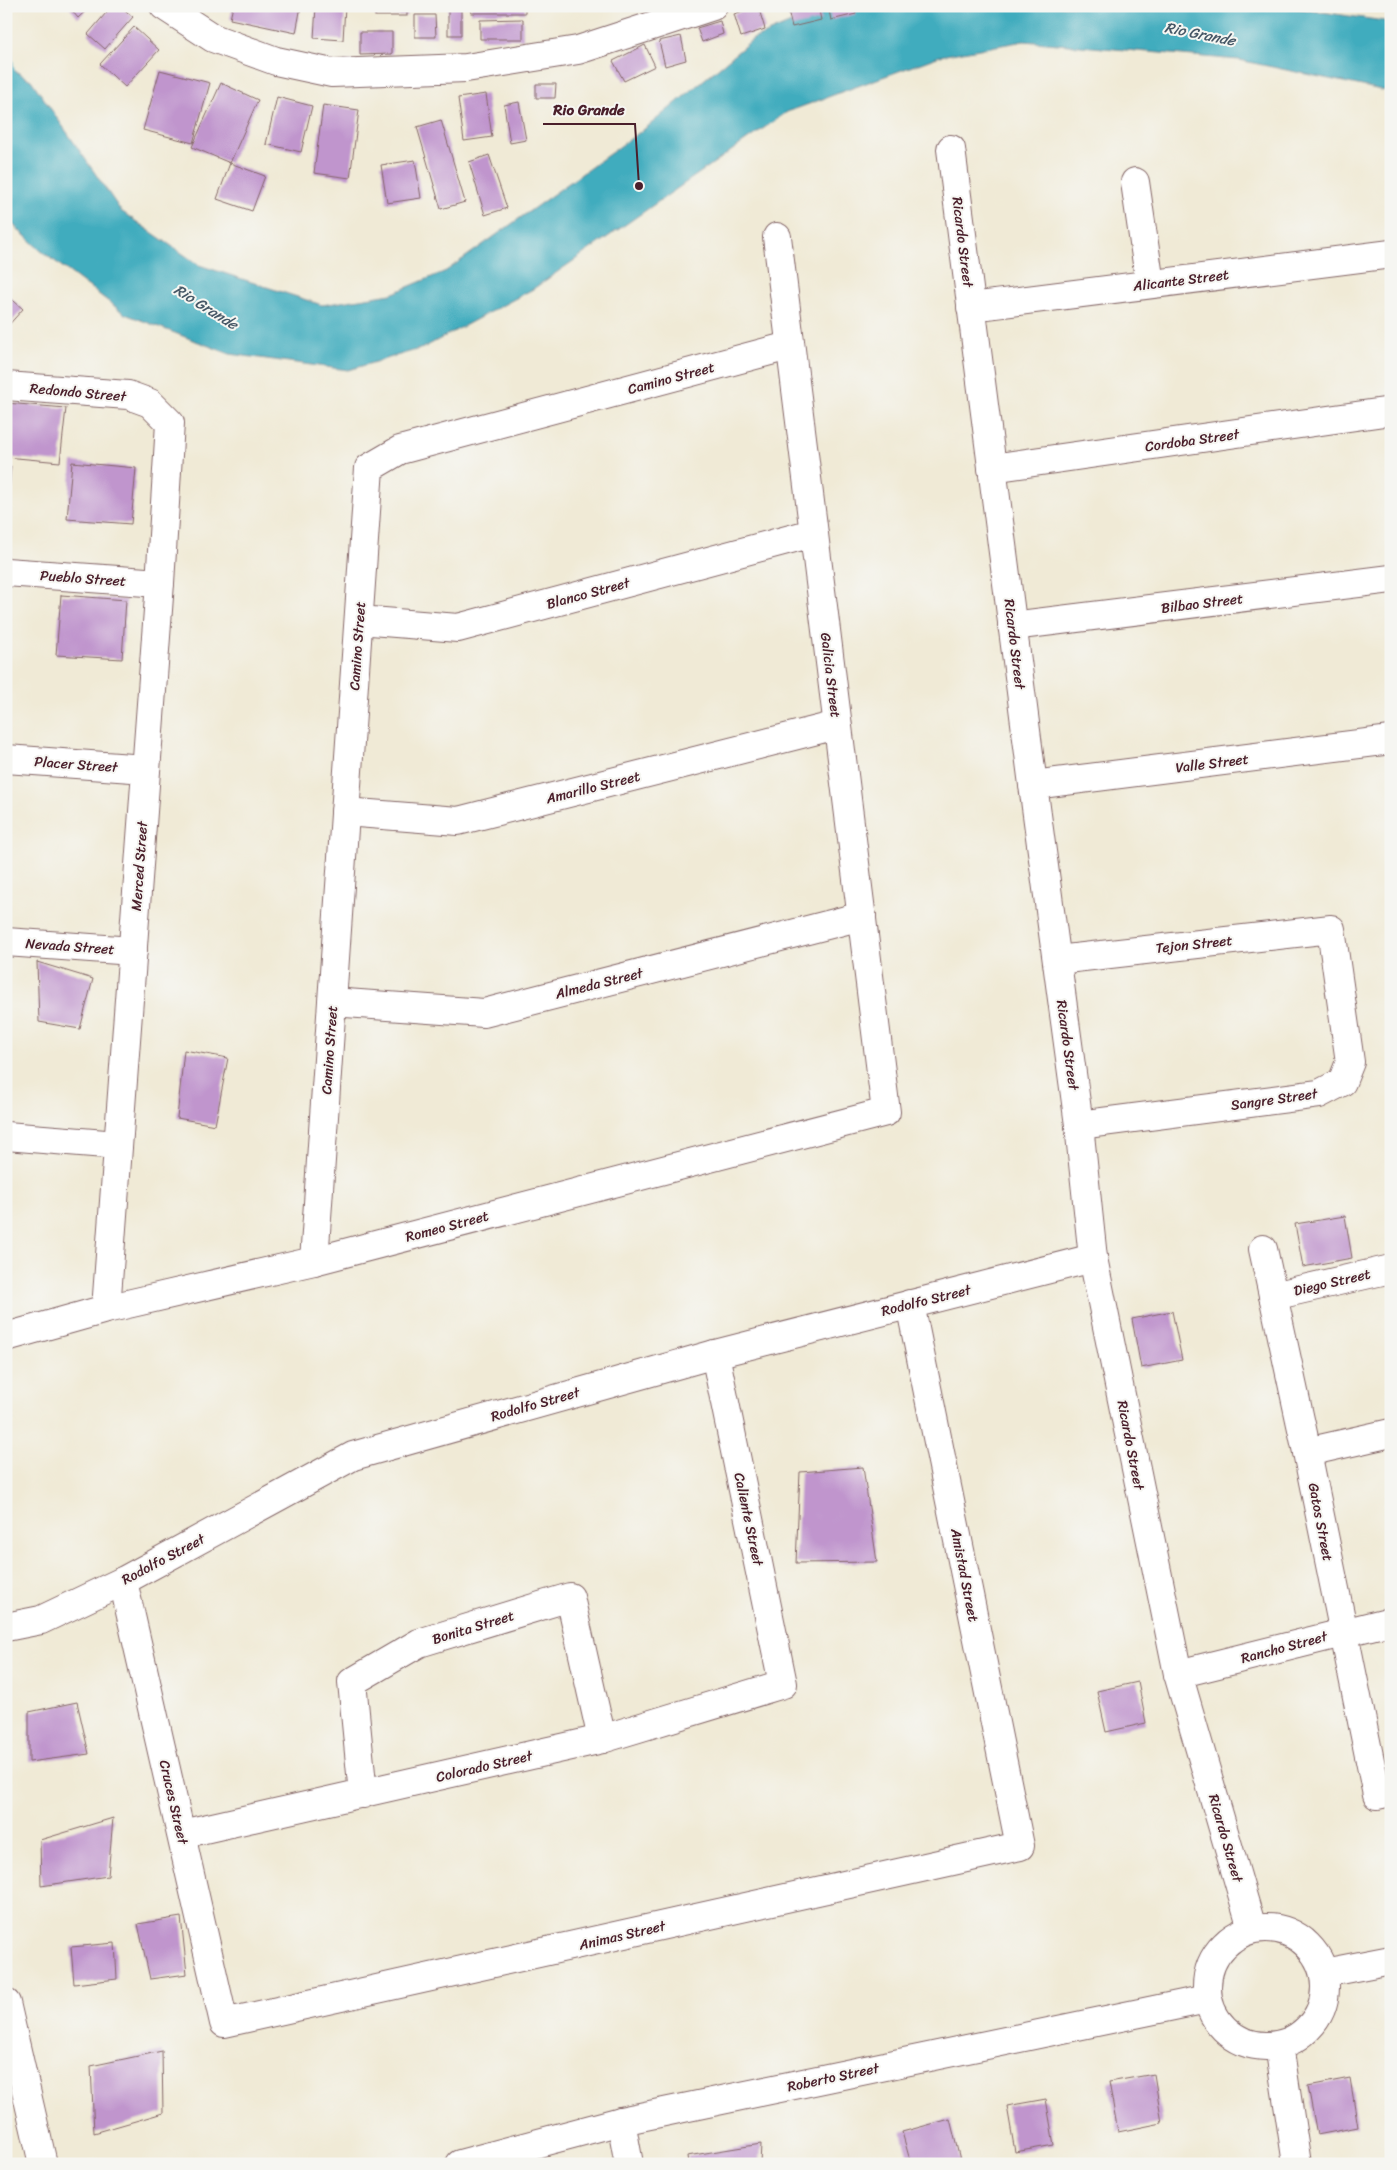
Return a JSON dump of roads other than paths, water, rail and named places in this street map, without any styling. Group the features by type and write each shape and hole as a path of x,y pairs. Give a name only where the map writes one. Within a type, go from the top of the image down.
{"street":[{"path":"164,6 213,38 276,61 341,73 466,68 578,50 713,6"},
{"name":"Ricardo Street","path":"951,149 1012,626 1079,1125 1093,1258 1178,1674 1252,1928"},
{"path":"1135,182 1150,284"},
{"name":"Galicia Street","path":"777,237 789,346 886,1112"},
{"name":"Alicante Street","path":"972,307 1391,254"},
{"name":"Camino Street","path":"314,1261 369,468 400,450 789,346"},
{"name":"Redondo Street","path":"6,386 128,395 150,403 170,423"},
{"name":"Cordoba Street","path":"992,468 1391,411"},
{"name":"Merced Street","path":"106,1309 160,583 170,423"},
{"name":"Blanco Street","path":"359,620 458,628 813,533"},
{"name":"Pueblo Street","path":"6,572 160,583"},
{"name":"Bilbao Street","path":"1012,626 1391,580"},
{"name":"Amarillo Street","path":"345,812 458,821 838,725"},
{"name":"Valle Street","path":"1033,786 1391,740"},
{"name":"Placer Street","path":"6,759 146,769"},
{"name":"Almeda Street","path":"332,1002 484,1013 862,916"},
{"name":"Tejon Street","path":"1057,960 1331,929"},
{"name":"Sangre Street","path":"1079,1125 1319,1094 1342,1082 1350,1062 1331,929"},
{"name":"Nevada Street","path":"6,942 133,951"},
{"name":"Romeo Street","path":"6,1337 106,1309 314,1261 886,1112"},
{"path":"6,1136 118,1145"},
{"name":"Gatos Street","path":"1263,1249 1343,1631 1384,1794"},
{"name":"Rodolfo Street","path":"6,1628 41,1620 123,1582 353,1456 715,1354 1093,1258"},
{"name":"Diego Street","path":"1273,1296 1391,1269"},
{"name":"Amistad Street","path":"910,1304 1020,1846"},
{"name":"Caliente Street","path":"715,1354 783,1684"},
{"path":"1307,1452 1391,1433"},
{"name":"Cruces Street","path":"123,1582 224,2023"},
{"name":"Bonita Street","path":"363,1794 352,1682 419,1643 570,1597 602,1739"},
{"name":"Rancho Street","path":"1178,1674 1343,1631 1391,1621"},
{"name":"Colorado Street","path":"182,1834 602,1739 783,1684"},
{"name":"Animas Street","path":"224,2023 1020,1846"},
{"path":"1270,1927 1288,1931 1305,1941 1317,1956 1324,1973 1324,1997 1316,2018 1301,2036 1279,2045 1256,2046 1233,2038 1216,2021 1207,1999 1207,1976 1215,1955 1231,1938 1252,1928 1270,1927"},
{"path":"1324,1973 1391,1960"},
{"name":"Roberto Street","path":"460,2164 621,2121 1207,1999"},
{"path":"6,2003 43,2164"},
{"path":"1279,2045 1297,2164"},
{"path":"621,2121 629,2164"}],"water":[{"path":"859,6 1280,6 1391,22 1391,92 1239,60 1024,41 940,56 787,112 533,289 423,348 348,370 230,354 125,314 40,250 6,218 6,66 31,80 121,211 199,265 322,305 391,294 446,271 647,127 753,39 808,16"}],"waterway":[{"path":"6,50 11,83"}],"place":[{"name":"Rio Grande","path":"639,186"}]}
